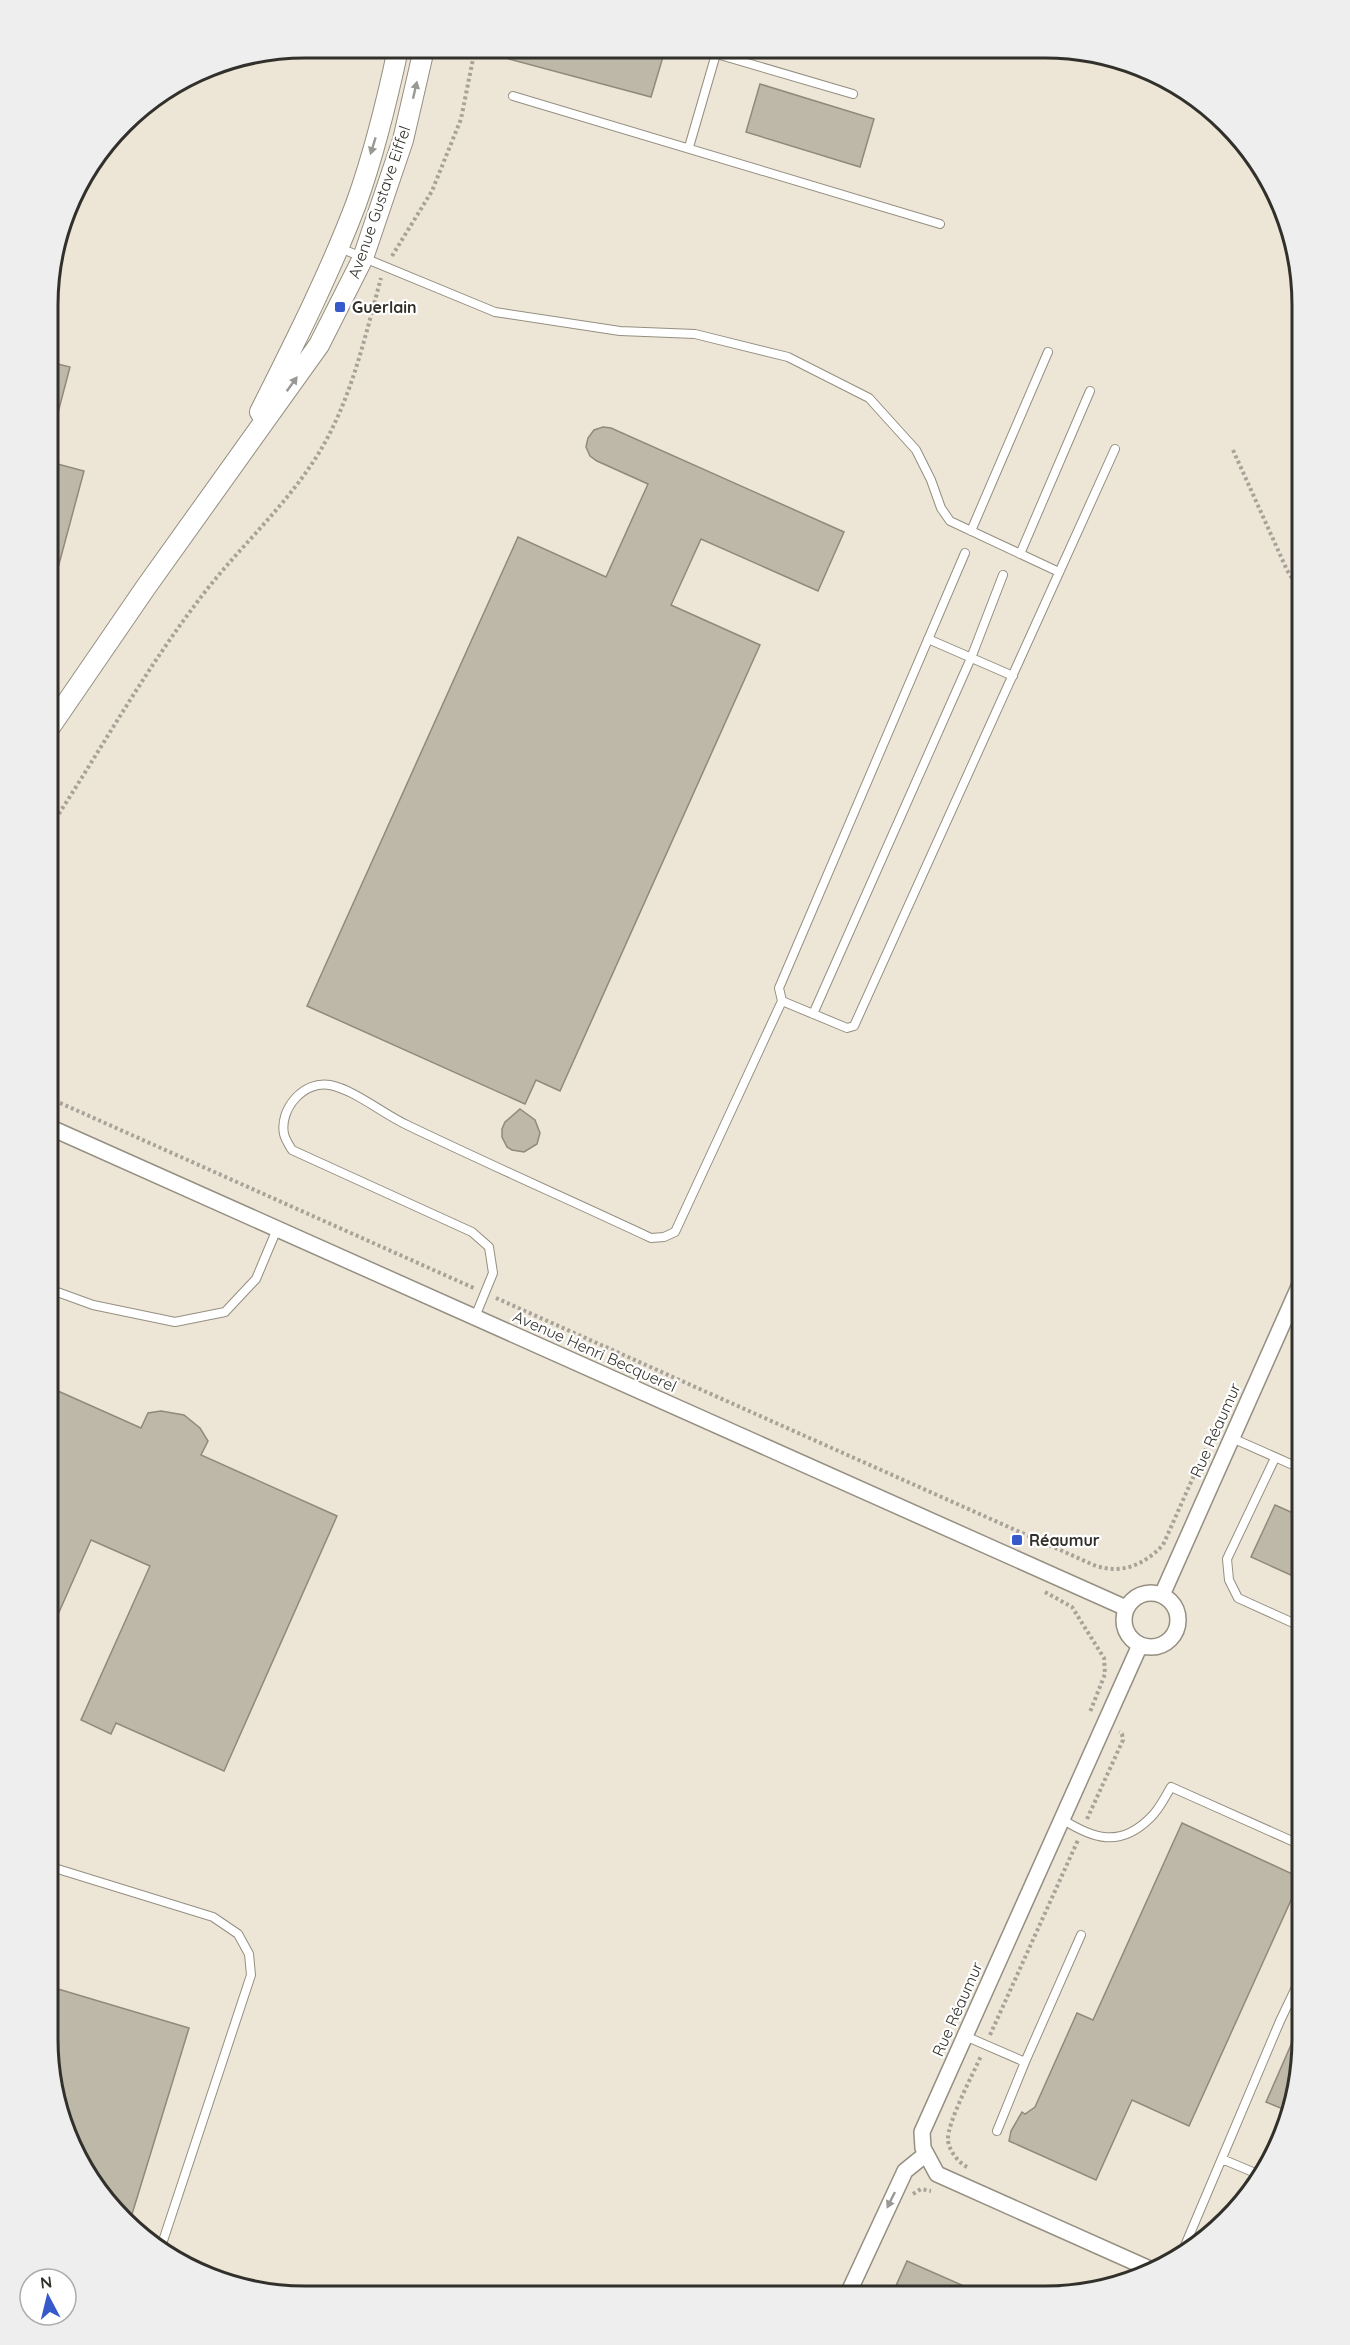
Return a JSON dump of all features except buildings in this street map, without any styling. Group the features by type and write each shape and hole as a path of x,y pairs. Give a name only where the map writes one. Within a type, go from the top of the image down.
{"street":[{"name":"Avenue Gustave Eiffel","path":"233,466 295,342 351,253 356,202 388,97 396,58"},
{"name":"Avenue Gustave Eiffel","path":"58,715 146,586 319,345 351,253 403,140 422,58"},
{"name":"Avenue Henri Becquerel","path":"58,1131 1126,1608"},
{"name":"Rue Réaumur","path":"1162,1595 1292,1303"},
{"path":"1146,1593 1162,1595 1174,1606 1178,1614 1176,1631 1171,1638 1156,1647 1140,1645 1127,1633 1124,1625 1126,1608 1138,1596 1146,1593"},
{"name":"Rue Réaumur","path":"926,2154 923,2148 922,2132 1140,1645"},
{"path":"852,2286 905,2171 926,2154 937,2174 1143,2266"}],"lane":[{"path":"689,147 715,58"},
{"path":"730,58 853,94"},
{"path":"513,96 940,224"},
{"path":"351,253 495,312 620,331 695,334 788,357 869,398 916,450 931,480 941,508 950,521 1059,572"},
{"path":"971,531 1048,352"},
{"path":"1020,554 1090,391"},
{"path":"782,1001 847,1028 854,1026 1115,449"},
{"path":"474,1317 486,1294 493,1273 489,1247 472,1232 292,1150 284,1135 284,1122 290,1106 300,1093 313,1087 329,1084 352,1094 404,1124 651,1238 664,1237 675,1232 782,1001 778,988 965,553"},
{"path":"813,1014 971,658 1003,575"},
{"path":"928,639 1012,676"},
{"path":"58,1292 93,1305 175,1322 225,1312 256,1279 277,1229"},
{"path":"1232,1438 1292,1465"},
{"path":"1275,1458 1227,1559 1229,1580 1238,1598 1292,1622"},
{"path":"1062,1820 1082,1832 1108,1838 1134,1831 1151,1817 1171,1787 1292,1841"},
{"path":"58,1869 213,1917 238,1934 249,1954 251,1975 163,2241"},
{"path":"997,2131 1081,1935"},
{"path":"1187,2242 1292,1996"},
{"path":"965,2036 1025,2062"},
{"path":"1222,2159 1253,2172"}],"path":[{"path":"58,816 129,702 199,600 269,520 315,459 337,421 357,371 384,267 399,247 432,191 461,119 473,58"},
{"path":"1233,450 1292,578"},
{"path":"58,1102 1058,1549 1110,1570 1136,1566 1153,1556 1163,1545 1219,1420"},
{"path":"974,2170 963,2166 952,2152 948,2139 952,2122 1123,1740 1122,1734 1092,1719 1090,1712 1105,1674 1104,1658 1072,1606 1043,1591 1040,1587 1058,1549"},
{"path":"905,2200 921,2189 946,2197 963,2166"}],"place":[{"name":"Guerlain","path":"340,307"},
{"name":"Réaumur","path":"1017,1540"}]}
